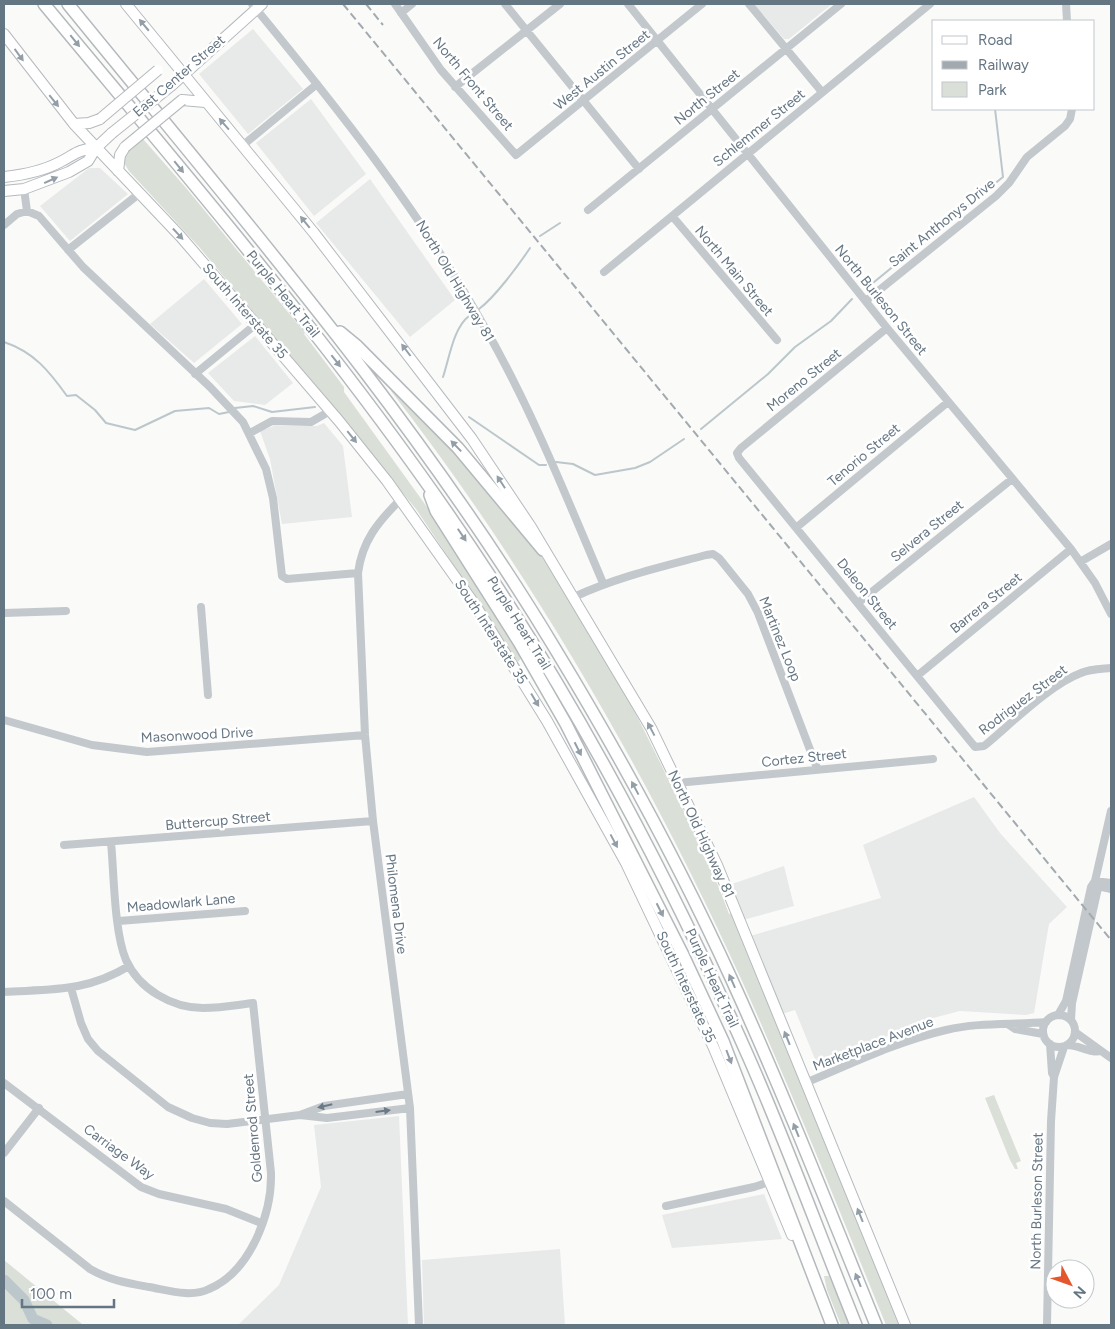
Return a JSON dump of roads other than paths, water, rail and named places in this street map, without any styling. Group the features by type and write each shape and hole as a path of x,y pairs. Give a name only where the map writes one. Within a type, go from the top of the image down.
{"highway":[{"name":"Purple Heart Trail","path":"44,4 328,350 425,479 551,673 602,762 661,872 708,968 750,1060 856,1325"},
{"name":"Purple Heart Trail","path":"68,4 320,315 398,415 485,539 552,644 631,779 733,983 788,1109 876,1325"},
{"path":"320,315 357,346 458,448 543,550"},
{"path":"425,479 436,511 519,642 566,724 683,955 723,1041 831,1325"}],"main road":[{"path":"126,4 164,48 205,102 396,337 472,439 574,597"},
{"name":"East Center Street","path":"4,191 24,189 69,172 88,161 96,148 112,133 184,75 257,5"},
{"name":"South Interstate 35","path":"4,34 74,124 140,193 330,411 400,500 475,605 513,664 589,794 626,864 691,997 831,1325"},
{"path":"74,124 89,124 100,119 158,70 165,56 164,48"},
{"path":"118,171 120,155 125,147 182,100 205,102"},
{"path":"4,177 41,171 61,162 79,150 96,148"},
{"name":"North Old Highway 81","path":"574,597 651,728 717,865 805,1083"},
{"path":"805,1083 905,1325"}],"street":[{"name":"North Front Street","path":"395,4 455,87 516,155"},
{"path":"401,13 412,4"},
{"path":"505,4 639,168"},
{"path":"455,87 560,4"},
{"name":"North Burleson Street","path":"628,4 887,328 1071,549 1111,614"},
{"name":"West Austin Street","path":"516,155 702,4"},
{"path":"748,4 822,92"},
{"name":"North Street","path":"588,210 841,4"},
{"name":"Schlemmer Street","path":"604,272 930,4"},
{"path":"1066,4 1067,20"},
{"name":"North Old Highway 81","path":"257,5 396,186 484,327 528,411 604,583"},
{"path":"242,146 317,84"},
{"name":"Saint Anthonys Drive","path":"866,300 996,196 1009,183 1027,157 1065,126 1070,119 1072,110"},
{"path":"24,189 27,211"},
{"path":"68,250 140,193"},
{"path":"4,225 18,214 27,211 39,216 68,250 236,414 250,433 266,469 272,498 282,576 287,579 358,573"},
{"name":"North Main Street","path":"673,217 777,340"},
{"path":"195,374 256,324"},
{"name":"Moreno Street","path":"737,453 887,328"},
{"name":"Tenorio Street","path":"797,527 948,402"},
{"path":"250,433 272,421 310,422 330,411"},
{"name":"Deleon Street","path":"737,453 739,458 961,730 975,747 979,748"},
{"name":"Selvera Street","path":"858,603 1012,479"},
{"name":"Philomena Drive","path":"400,500 372,530 360,556 358,573 366,735 373,821 410,1108 419,1325"},
{"path":"1080,562 1111,544"},
{"name":"Barrera Street","path":"917,676 1071,549"},
{"name":"Martinez Loop","path":"574,597 604,583 706,555 713,554 719,558 748,594 758,613 817,768"},
{"path":"201,607 208,695"},
{"path":"4,614 66,610"},
{"name":"Rodriguez Street","path":"979,748 1062,683 1083,672 1111,668"},
{"name":"Masonwood Drive","path":"4,720 92,745 147,752 366,735"},
{"name":"Cortez Street","path":"677,783 817,768 933,759"},
{"path":"1101,1051 1096,1052 1080,1046 1059,1048 1050,1044 1043,1034 1046,1022 1058,1015 1066,1001 1091,887 1095,882 1111,812"},
{"name":"Buttercup Street","path":"64,845 373,821"},
{"name":"Goldenrod Street","path":"4,1201 90,1269 104,1277 186,1293 208,1290 242,1265 255,1242 261,1223 271,1187 266,1119 253,1004 203,1008 174,1004 153,991 130,966 122,947 118,921 111,842"},
{"path":"1095,882 1111,883"},
{"path":"1095,882 1102,887 1111,889"},
{"path":"1095,882 1098,888 1072,1002 1071,1020 1075,1032 1111,1058"},
{"name":"Meadowlark Lane","path":"118,921 245,911"},
{"path":"4,992 71,988 96,984 130,966"},
{"path":"71,988 76,1009 88,1039 108,1061 168,1107 192,1118 216,1124 300,1115 326,1118 410,1108"},
{"path":"1058,1015 1071,1020"},
{"name":"Marketplace Avenue","path":"805,1083 918,1038 973,1025 1046,1022"},
{"name":"Marketplace Avenue","path":"1009,1025 1015,1029 1043,1034"},
{"path":"1066,1046 1075,1032"},
{"name":"North Burleson Street","path":"1050,1044 1052,1073 1054,1077"},
{"name":"North Burleson Street","path":"1047,1325 1051,1121 1054,1077 1066,1046"},
{"name":"Carriage Way","path":"4,1083 141,1187 159,1194 226,1209 261,1223"},
{"path":"300,1115 324,1106 408,1094"},
{"path":"352,1102 353,1115"},
{"path":"4,1153 39,1108"},
{"path":"666,1206 769,1182"}],"waterway":[{"path":"968,205 1003,177 995,110"},
{"path":"868,287 961,211"},
{"path":"540,236 560,223"},
{"path":"479,309 499,289 530,248"},
{"path":"701,429 768,374 795,347 831,321 852,299"},
{"path":"443,377 455,336 469,316"},
{"path":"4,342 24,351 40,363 67,396 76,395 95,410 106,423 135,430 175,411 209,408 219,414 229,412"},
{"path":"235,408 253,406 272,412 315,407"},
{"path":"469,417 539,465 546,465"},
{"path":"556,462 573,464 595,475 635,468 650,462 684,439"},
{"path":"4,1280 24,1300 33,1319 47,1325"}],"railway":[{"path":"343,4 1111,940"},
{"path":"366,4 383,25"}]}
